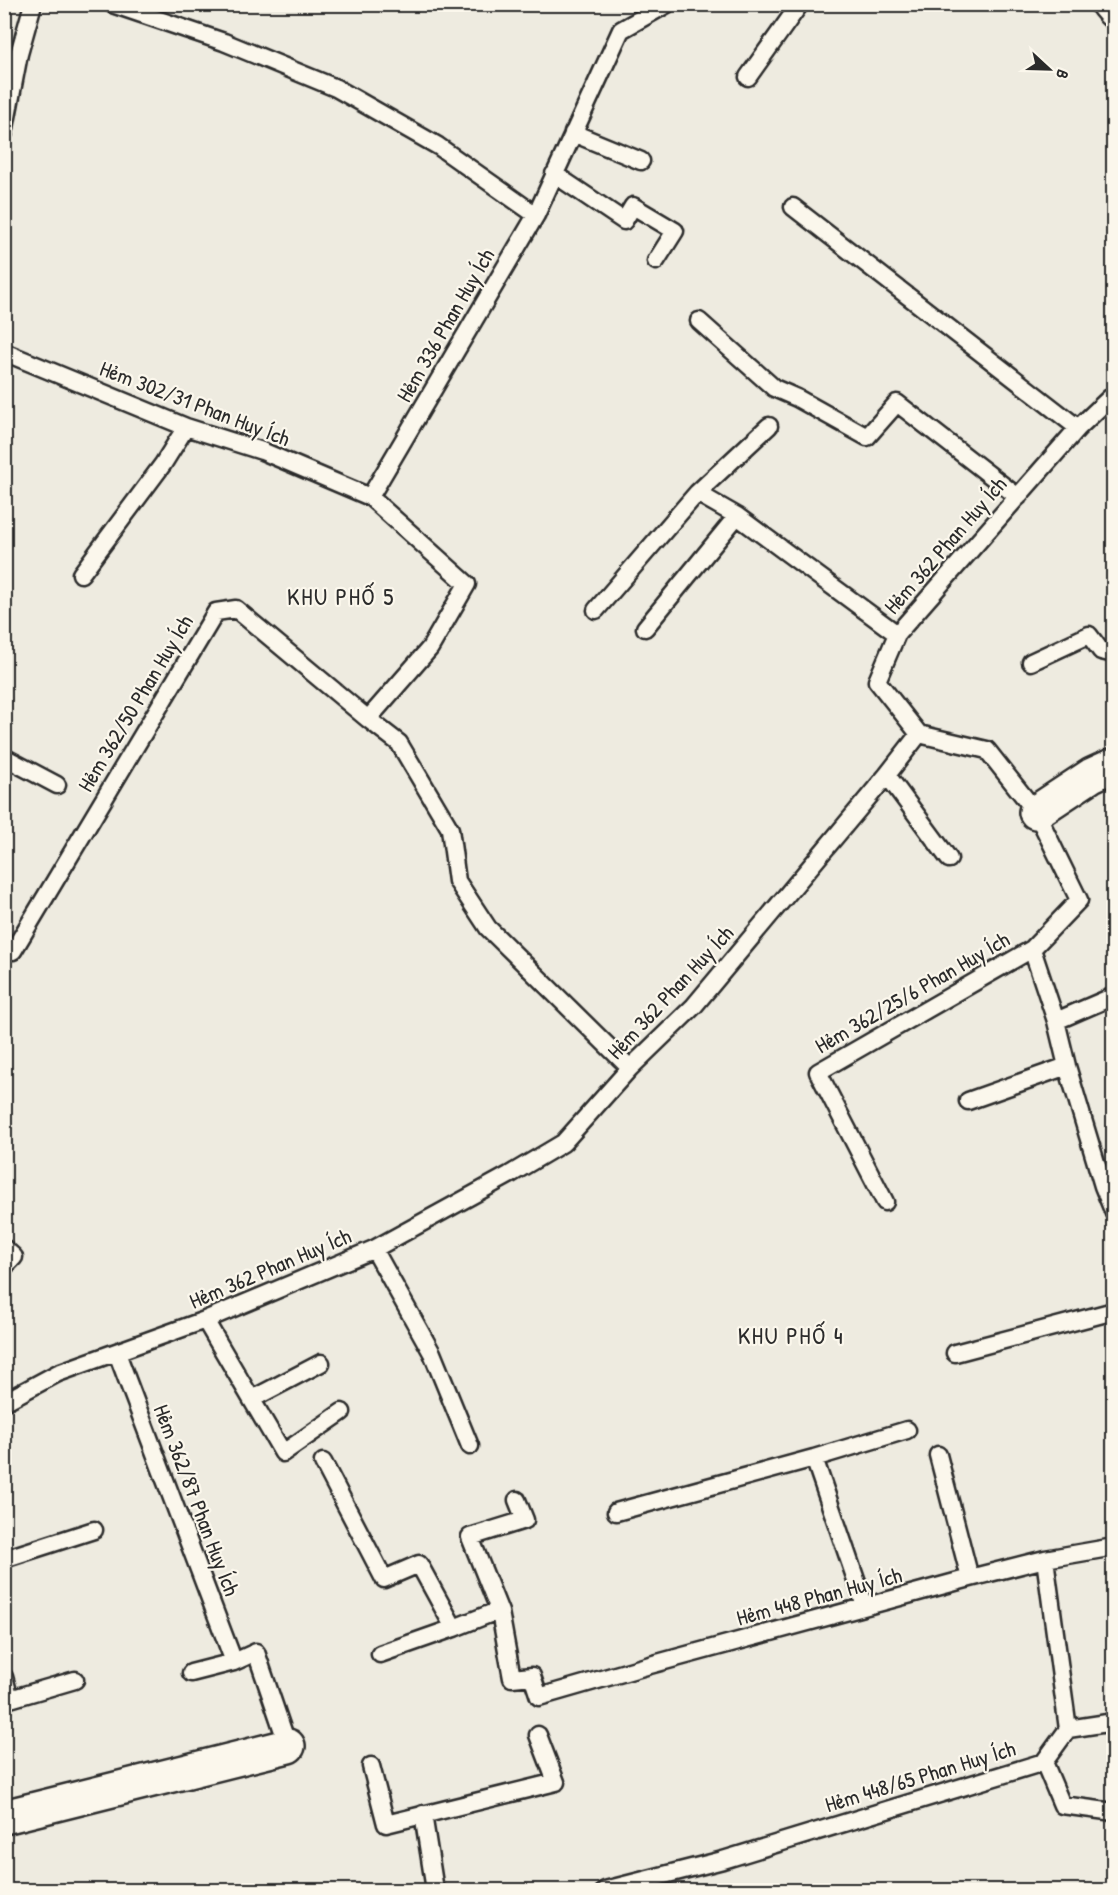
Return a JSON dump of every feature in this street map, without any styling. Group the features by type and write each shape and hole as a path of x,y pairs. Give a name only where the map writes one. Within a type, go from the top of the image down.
{"street":[{"path":"1108,4 1113,11"},
{"path":"1036,812 1092,775 1113,765"},
{"path":"4,1816 288,1746"}],"lane":[{"path":"4,133 12,52 33,4"},
{"path":"112,4 224,42 336,88 438,146 536,215"},
{"name":"Hẻm 336 Phan Huy Ích","path":"370,497 536,215 621,30 667,4"},
{"path":"748,76 800,4"},
{"path":"573,133 641,160"},
{"path":"554,174 624,221 633,206 675,231 656,261"},
{"path":"793,207 1078,428"},
{"path":"699,321 774,388 867,436 897,404 1018,497"},
{"name":"Hẻm 302/31 Phan Huy Ích","path":"4,352 186,428 262,451 370,497"},
{"name":"Hẻm 362 Phan Huy Ích","path":"4,1402 58,1373 205,1320 374,1249 564,1143 630,1068 694,1006 919,734 877,681 897,633 1078,428 1113,394"},
{"path":"596,610 697,494 769,426"},
{"path":"81,574 163,464 186,428"},
{"path":"697,494 737,516 897,633"},
{"path":"368,719 430,648 467,584 370,497"},
{"path":"645,628 737,516"},
{"name":"Hẻm 362/50 Phan Huy Ích","path":"14,951 216,612 236,609 399,743 450,829 457,881 488,928 630,1068"},
{"path":"1031,662 1089,635 1101,651 1113,654"},
{"path":"919,734 987,750 1036,812 1079,900 1032,949 1056,1021 1067,1066 1108,1183 1113,1213"},
{"path":"4,757 57,785"},
{"path":"887,775 949,859"},
{"name":"Hẻm 362/25/6 Phan Huy Ích","path":"885,1202 818,1072 1032,949"},
{"path":"1056,1021 1113,996"},
{"path":"968,1101 1067,1066"},
{"path":"4,1248 14,1257 4,1267"},
{"path":"374,1249 432,1353 470,1446"},
{"path":"955,1353 1113,1311"},
{"path":"205,1320 283,1453 342,1412"},
{"name":"Hẻm 362/87 Phan Huy Ích","path":"117,1353 234,1662"},
{"path":"252,1399 321,1363"},
{"path":"616,1512 907,1430"},
{"path":"938,1455 970,1578"},
{"path":"814,1458 865,1606"},
{"path":"323,1462 384,1579 419,1563 454,1628"},
{"path":"380,1654 500,1612 470,1537 525,1520 517,1500"},
{"path":"4,1559 94,1530"},
{"name":"Hẻm 448 Phan Huy Ích","path":"500,1612 512,1678 532,1676 539,1697 970,1578 1045,1559 1113,1547"},
{"path":"1045,1559 1068,1729 1113,1722"},
{"path":"191,1673 234,1662 256,1652 288,1746"},
{"path":"4,1677 10,1699 75,1680"},
{"name":"Hẻm 448/65 Phan Huy Ích","path":"605,1890 633,1887 1044,1762 1068,1729"},
{"path":"370,1766 386,1824 556,1782 538,1735"},
{"path":"1044,1762 1062,1805 1113,1812"},
{"path":"423,1814 435,1890"}],"district":[{"name":"KHU PHỐ 5","path":"341,597"},
{"name":"KHU PHỐ 4","path":"791,1336"}]}
